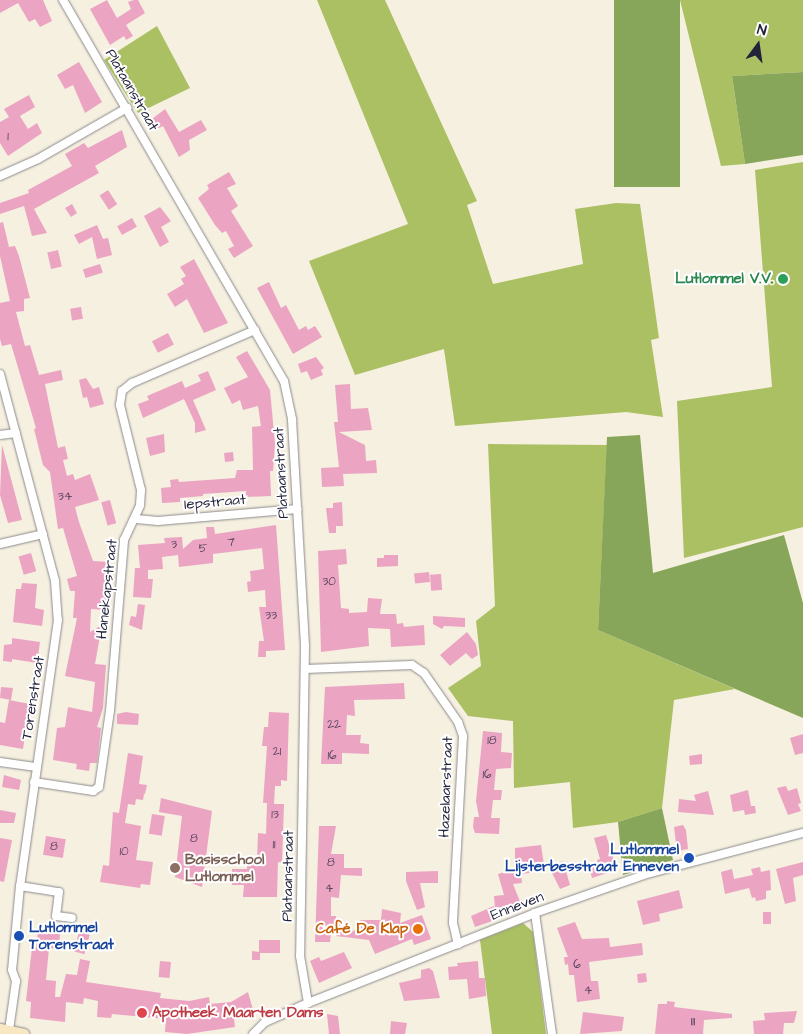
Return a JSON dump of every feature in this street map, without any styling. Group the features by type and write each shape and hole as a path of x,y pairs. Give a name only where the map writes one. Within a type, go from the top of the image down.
{"main road":[{"path":"5,1030 23,1034"}],"street":[{"name":"Plataanstraat","path":"64,0 255,330 277,364 288,398 297,508 305,669 300,956 308,1003"},
{"path":"0,176 38,159 127,108"},
{"name":"Hanekapstraat","path":"34,782 93,791 99,787 110,711 124,540 136,519 141,490 120,405 125,386 255,330"},
{"name":"Torenstraat","path":"0,374 55,581 58,620 20,886 12,970 16,982 5,1030"},
{"path":"0,435 16,433"},
{"name":"Iepstraat","path":"136,519 158,521 297,508"},
{"path":"0,544 43,534"},
{"name":"Hazelaarstraat","path":"305,669 412,665 424,673 458,722 463,736 453,923 458,944"},
{"path":"0,762 37,767"},
{"name":"Enneven","path":"253,1034 265,1022 308,1003 535,913 650,873 803,833"},
{"path":"20,886 59,892 56,916 72,918"},
{"path":"535,913 552,1034"}],"green space":[{"path":"317,0 385,0 477,201 467,205 493,284 583,264 575,209 616,203 640,204 659,338 651,340 663,417 626,412 455,426 444,349 355,375 309,261 408,224"},
{"path":"614,0 680,0 680,187 614,187"},
{"path":"680,0 803,0 803,72 732,76 745,164 721,166"},
{"path":"157,26 190,88 138,113 104,60"},
{"path":"803,72 803,155 745,164 732,76"},
{"name":"Lutlommel V.V.","path":"803,162 803,527 684,558 677,401 772,387 755,170"},
{"path":"640,435 653,573 784,535 803,603 803,718 598,630 607,437"},
{"path":"488,444 607,445 598,630 735,689 674,700 662,808 618,822 573,828 570,782 514,788 513,721 468,716 448,688 481,666 476,621 495,606"},
{"path":"662,808 673,860 623,875 618,822"},
{"path":"523,923 533,932 546,1034 492,1034 480,940"}],"building":[{"path":"0,0 43,0 52,21 40,27 35,19 29,22 18,3 0,13"},
{"path":"107,0 117,18 131,9 128,2 134,0 138,0 145,13 126,25 133,36 126,40 124,36 110,45 90,9"},
{"path":"79,62 102,102 85,113 73,85 65,89 57,75"},
{"path":"29,95 35,107 20,116 28,129 37,123 42,133 8,156 0,143 0,122 9,117 4,109"},
{"path":"165,109 179,132 201,120 207,130 189,140 190,150 179,157 163,126 157,129 152,119"},
{"path":"122,130 127,147 95,166 99,173 34,209 47,233 32,236 24,206 0,214 0,203 29,193 28,190 72,166 65,154 84,143 88,148"},
{"path":"229,172 236,184 227,188 238,206 231,211 253,246 234,258 228,249 234,246 226,231 222,233 215,225 198,198 209,189 207,185"},
{"path":"108,190 117,204 109,210 100,195"},
{"path":"72,204 77,213 71,217 65,208"},
{"path":"160,207 171,221 161,227 169,242 160,247 144,216"},
{"path":"132,218 137,227 122,235 117,226"},
{"path":"3,222 9,247 15,246 19,256 30,298 24,299 24,311 16,312 25,346 30,345 39,375 61,370 63,380 45,384 58,448 65,446 68,459 63,460 67,476 73,474 75,480 90,474 99,500 75,507 79,522 93,561 109,562 106,610 91,609 90,632 102,625 95,664 106,665 103,708 97,727 101,728 97,763 90,763 89,771 76,769 77,764 53,760 57,728 65,727 68,707 92,712 95,682 65,676 77,618 73,618 75,591 70,591 67,579 77,576 63,528 58,529 50,472 43,465 34,429 36,428 11,344 2,346 0,339 0,303 10,301 0,256 0,223"},
{"path":"97,225 103,239 108,238 112,255 97,259 92,237 79,244 74,235"},
{"path":"58,250 62,267 51,269 47,252"},
{"path":"194,259 228,323 204,333 187,299 175,307 167,294 184,284 181,279 186,276 180,267"},
{"path":"100,264 103,273 86,278 83,270"},
{"path":"269,282 281,308 286,305 299,330 306,326 308,330 315,326 322,337 293,354 257,288"},
{"path":"81,307 83,319 72,321 70,309"},
{"path":"168,333 174,345 158,353 152,341"},
{"path":"247,351 270,390 275,444 273,471 270,471 271,496 246,497 246,491 203,494 203,496 180,498 180,502 162,503 161,488 171,487 170,480 178,479 179,482 235,478 237,470 253,470 252,427 261,426 258,406 243,410 240,400 232,404 224,388 248,377 236,357"},
{"path":"316,357 324,368 321,370 323,375 311,380 307,371 301,373 298,364"},
{"path":"208,371 216,390 193,400 206,430 195,433 195,423 184,399 143,418 138,404 149,400 147,396 182,381 185,388 201,381 198,375"},
{"path":"86,378 93,389 99,387 104,404 90,408 87,397 83,398 79,380"},
{"path":"350,384 351,409 368,408 372,430 339,432 365,445 366,461 376,460 377,473 343,474 344,486 322,487 321,468 339,467 334,422 338,422 335,385"},
{"path":"164,434 165,452 150,456 146,438"},
{"path":"2,445 22,520 8,523 0,495"},
{"path":"233,452 234,461 225,462 224,453"},
{"path":"110,500 116,523 108,526 101,502"},
{"path":"342,502 343,526 336,526 336,533 329,533 326,508 333,508 333,503"},
{"path":"276,525 285,650 266,651 266,657 258,657 259,641 264,641 259,607 266,607 265,590 248,592 247,582 251,581 250,571 264,569 262,548 213,554 213,563 179,567 178,555 162,557 163,569 148,570 148,579 153,579 151,598 133,597 135,568 140,568 138,545 165,543 164,538 182,537 183,549 193,540 207,538 206,527 214,527 215,534"},
{"path":"346,549 347,564 338,565 341,608 349,609 349,613 367,612 368,598 382,599 380,614 396,614 397,624 403,623 404,627 424,625 425,645 391,647 390,629 368,628 369,646 321,652 318,551"},
{"path":"31,553 36,571 24,575 19,557"},
{"path":"384,555 398,555 398,566 377,567 377,558 384,558"},
{"path":"429,572 430,582 415,584 414,574"},
{"path":"441,574 442,590 431,591 430,575"},
{"path":"22,583 37,584 35,608 44,610 42,626 13,622 16,589 21,589"},
{"path":"138,604 145,605 142,630 129,625 131,616 136,617"},
{"path":"433,616 465,618 465,627 444,626 442,629 433,624"},
{"path":"467,632 476,644 478,655 472,659 466,653 450,666 440,655"},
{"path":"12,638 40,642 37,663 12,659 12,662 3,661 4,645 12,644"},
{"path":"404,683 405,699 354,700 355,716 347,715 346,735 361,735 360,743 369,744 369,754 342,753 342,764 321,764 325,687"},
{"path":"1,687 13,688 11,700 0,698"},
{"path":"9,700 30,704 23,749 0,745 0,722 5,723"},
{"path":"126,712 139,714 138,725 117,724 117,714"},
{"path":"269,712 289,713 287,781 281,780 281,786 275,786 274,804 284,804 282,863 278,862 277,897 243,897 244,885 232,885 232,869 247,869 247,861 257,861 258,833 266,834 267,803 263,803 267,746 262,746 264,727 268,727"},
{"path":"483,731 502,733 501,752 512,753 511,768 496,769 494,790 502,790 501,800 493,800 491,818 500,818 499,834 475,833 473,827 474,817 479,817 476,801"},
{"path":"803,734 803,753 795,755 790,738"},
{"path":"128,753 143,756 139,784 147,785 145,794 137,793 144,794 143,800 136,799 135,805 128,804 125,823 141,826 136,860 153,862 150,885 141,884 140,888 100,882 103,865 109,866 113,812 119,813"},
{"path":"702,754 702,764 690,765 689,756"},
{"path":"4,775 21,780 19,790 2,787"},
{"path":"786,786 788,791 797,788 801,803 798,804 801,811 788,815 777,788"},
{"path":"748,790 751,806 755,806 756,813 745,815 744,810 733,812 730,795"},
{"path":"708,791 714,815 678,812 679,799 696,801 694,795"},
{"path":"161,798 212,811 202,887 175,877 182,816 159,812"},
{"path":"0,810 16,813 14,823 0,823"},
{"path":"152,814 165,816 162,836 149,834"},
{"path":"683,825 686,830 688,849 677,851 674,827"},
{"path":"319,826 336,826 331,854 344,854 344,868 362,868 362,876 341,875 339,898 331,897 331,916 336,916 336,922 342,923 342,932 359,930 360,920 381,920 382,909 401,913 400,923 422,915 431,939 414,945 412,939 375,954 369,940 336,936 336,933 331,933 330,942 315,942"},
{"path":"606,835 617,870 592,878 589,867 598,864 597,860 600,859 594,838"},
{"path":"46,836 66,839 63,858 43,855"},
{"path":"0,838 12,840 4,882 0,881"},
{"path":"541,845 545,871 521,874 522,883 513,884 521,904 495,908 494,896 504,895 498,874 515,869 515,848"},
{"path":"563,861 570,885 560,889 549,867"},
{"path":"803,862 803,875 793,878 796,901 785,904 776,869"},
{"path":"760,867 761,872 770,870 771,890 766,891 766,899 756,901 755,897 752,898 749,888 725,894 721,872 732,869 734,879 753,875 751,869"},
{"path":"438,871 438,883 420,883 425,907 417,910 406,881 406,872"},
{"path":"679,890 683,908 659,914 660,921 643,925 637,901"},
{"path":"494,906 498,919 475,927 471,916"},
{"path":"763,912 771,912 771,924 763,924"},
{"path":"575,922 582,939 609,938 610,947 642,943 643,955 589,962 591,981 598,981 600,999 577,1002 574,975 569,975 568,964 565,965 564,957 568,957 557,928"},
{"path":"38,931 60,933 59,949 49,948 46,980 56,981 55,997 60,997 66,974 77,975 80,959 90,961 86,982 161,993 160,998 189,1001 209,997 210,1004 231,1002 248,992 254,1013 234,1019 235,1027 187,1034 165,1032 166,1019 112,1014 111,1018 97,1017 98,1001 84,998 83,1004 66,1002 65,1022 30,1018 31,1002 26,1001 32,947 36,947"},
{"path":"79,932 90,935 84,954 74,951"},
{"path":"259,940 280,940 280,953 260,953 260,960 252,960 252,951 259,952"},
{"path":"344,952 352,968 319,983 310,961 319,957 321,961"},
{"path":"160,961 171,962 170,978 159,977"},
{"path":"478,961 479,978 485,978 486,996 469,999 467,979 449,980 448,967 458,966 457,963"},
{"path":"429,968 433,971 440,998 404,1001 399,983 421,978 421,970"},
{"path":"646,973 647,982 638,983 637,974"},
{"path":"667,1001 675,1002 674,1007 732,1014 732,1018 704,1020 703,1034 655,1034 658,1004 667,1004"},
{"path":"797,1011 794,1023 784,1023 783,1034 754,1034 753,1021 765,1020 764,1013"},
{"path":"583,1012 624,1017 622,1031 580,1034"},
{"path":"327,1014 338,1016 340,1034 329,1034"},
{"path":"391,1021 407,1023 405,1034 390,1034"}],"place":[{"name":"Lutlommel V.V.","path":"783,279"},
{"name":"Lutlommel Lijsterbesstraat Enneven","path":"689,858"},
{"name":"Basisschool Lutlommel","path":"175,868"},
{"name":"Café De Klap","path":"418,929"},
{"name":"Lutlommel Torenstraat","path":"19,936"},
{"name":"Apotheek Maarten Dams","path":"142,1013"}]}
